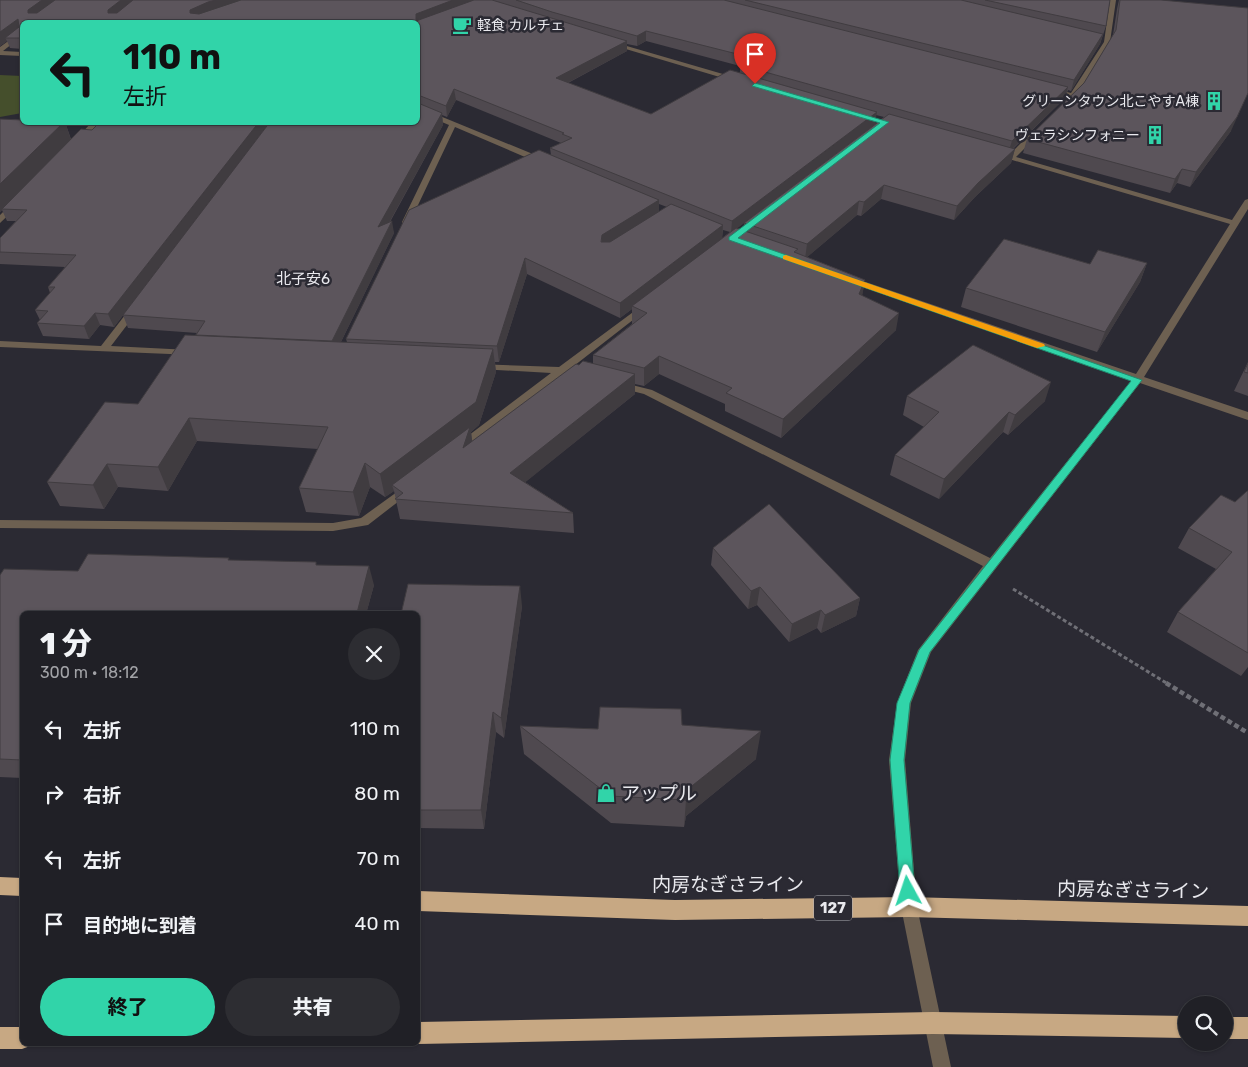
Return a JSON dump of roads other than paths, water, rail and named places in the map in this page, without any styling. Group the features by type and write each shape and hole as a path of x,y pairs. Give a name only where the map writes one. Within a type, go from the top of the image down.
{"highway":[{"path":"0,886 20,887"},
{"name":"内房なぎさライン","path":"420,900 675,910 909,907 1248,916"},
{"path":"420,1032 933,1023 1178,1027"},
{"path":"1233,1028 1248,1028"},
{"path":"0,1038 20,1038"}],"street":[{"path":"1060,110 1074,96 1107,42 1113,0"},
{"path":"0,52 20,35"},
{"path":"598,39 741,81"},
{"path":"1098,40 1107,42"},
{"path":"0,52 20,54"},
{"path":"1045,88 1074,96"},
{"path":"420,110 552,165"},
{"path":"403,229 453,124"},
{"path":"1011,158 1046,124"},
{"path":"69,150 94,125"},
{"path":"984,151 1234,222"},
{"path":"0,220 21,199"},
{"path":"942,1067 909,907 897,760 904,703 925,650 1137,380 1248,202"},
{"path":"836,275 1137,380 1248,416"},
{"path":"451,455 655,298"},
{"path":"104,349 140,302"},
{"path":"0,344 202,354"},
{"path":"465,366 562,370 590,378"},
{"path":"610,382 648,392 992,565"},
{"path":"0,524 334,527 364,522 419,479"}],"place":[{"name":"軽食 カルチェ","path":"462,25"},
{"name":"グリーンタウン北こやすA棟","path":"1214,101"},
{"name":"ヴェラシンフォニー","path":"1155,135"},
{"name":"アップル","path":"606,793"}],"district":[{"name":"北子安6","path":"303,279"}]}
